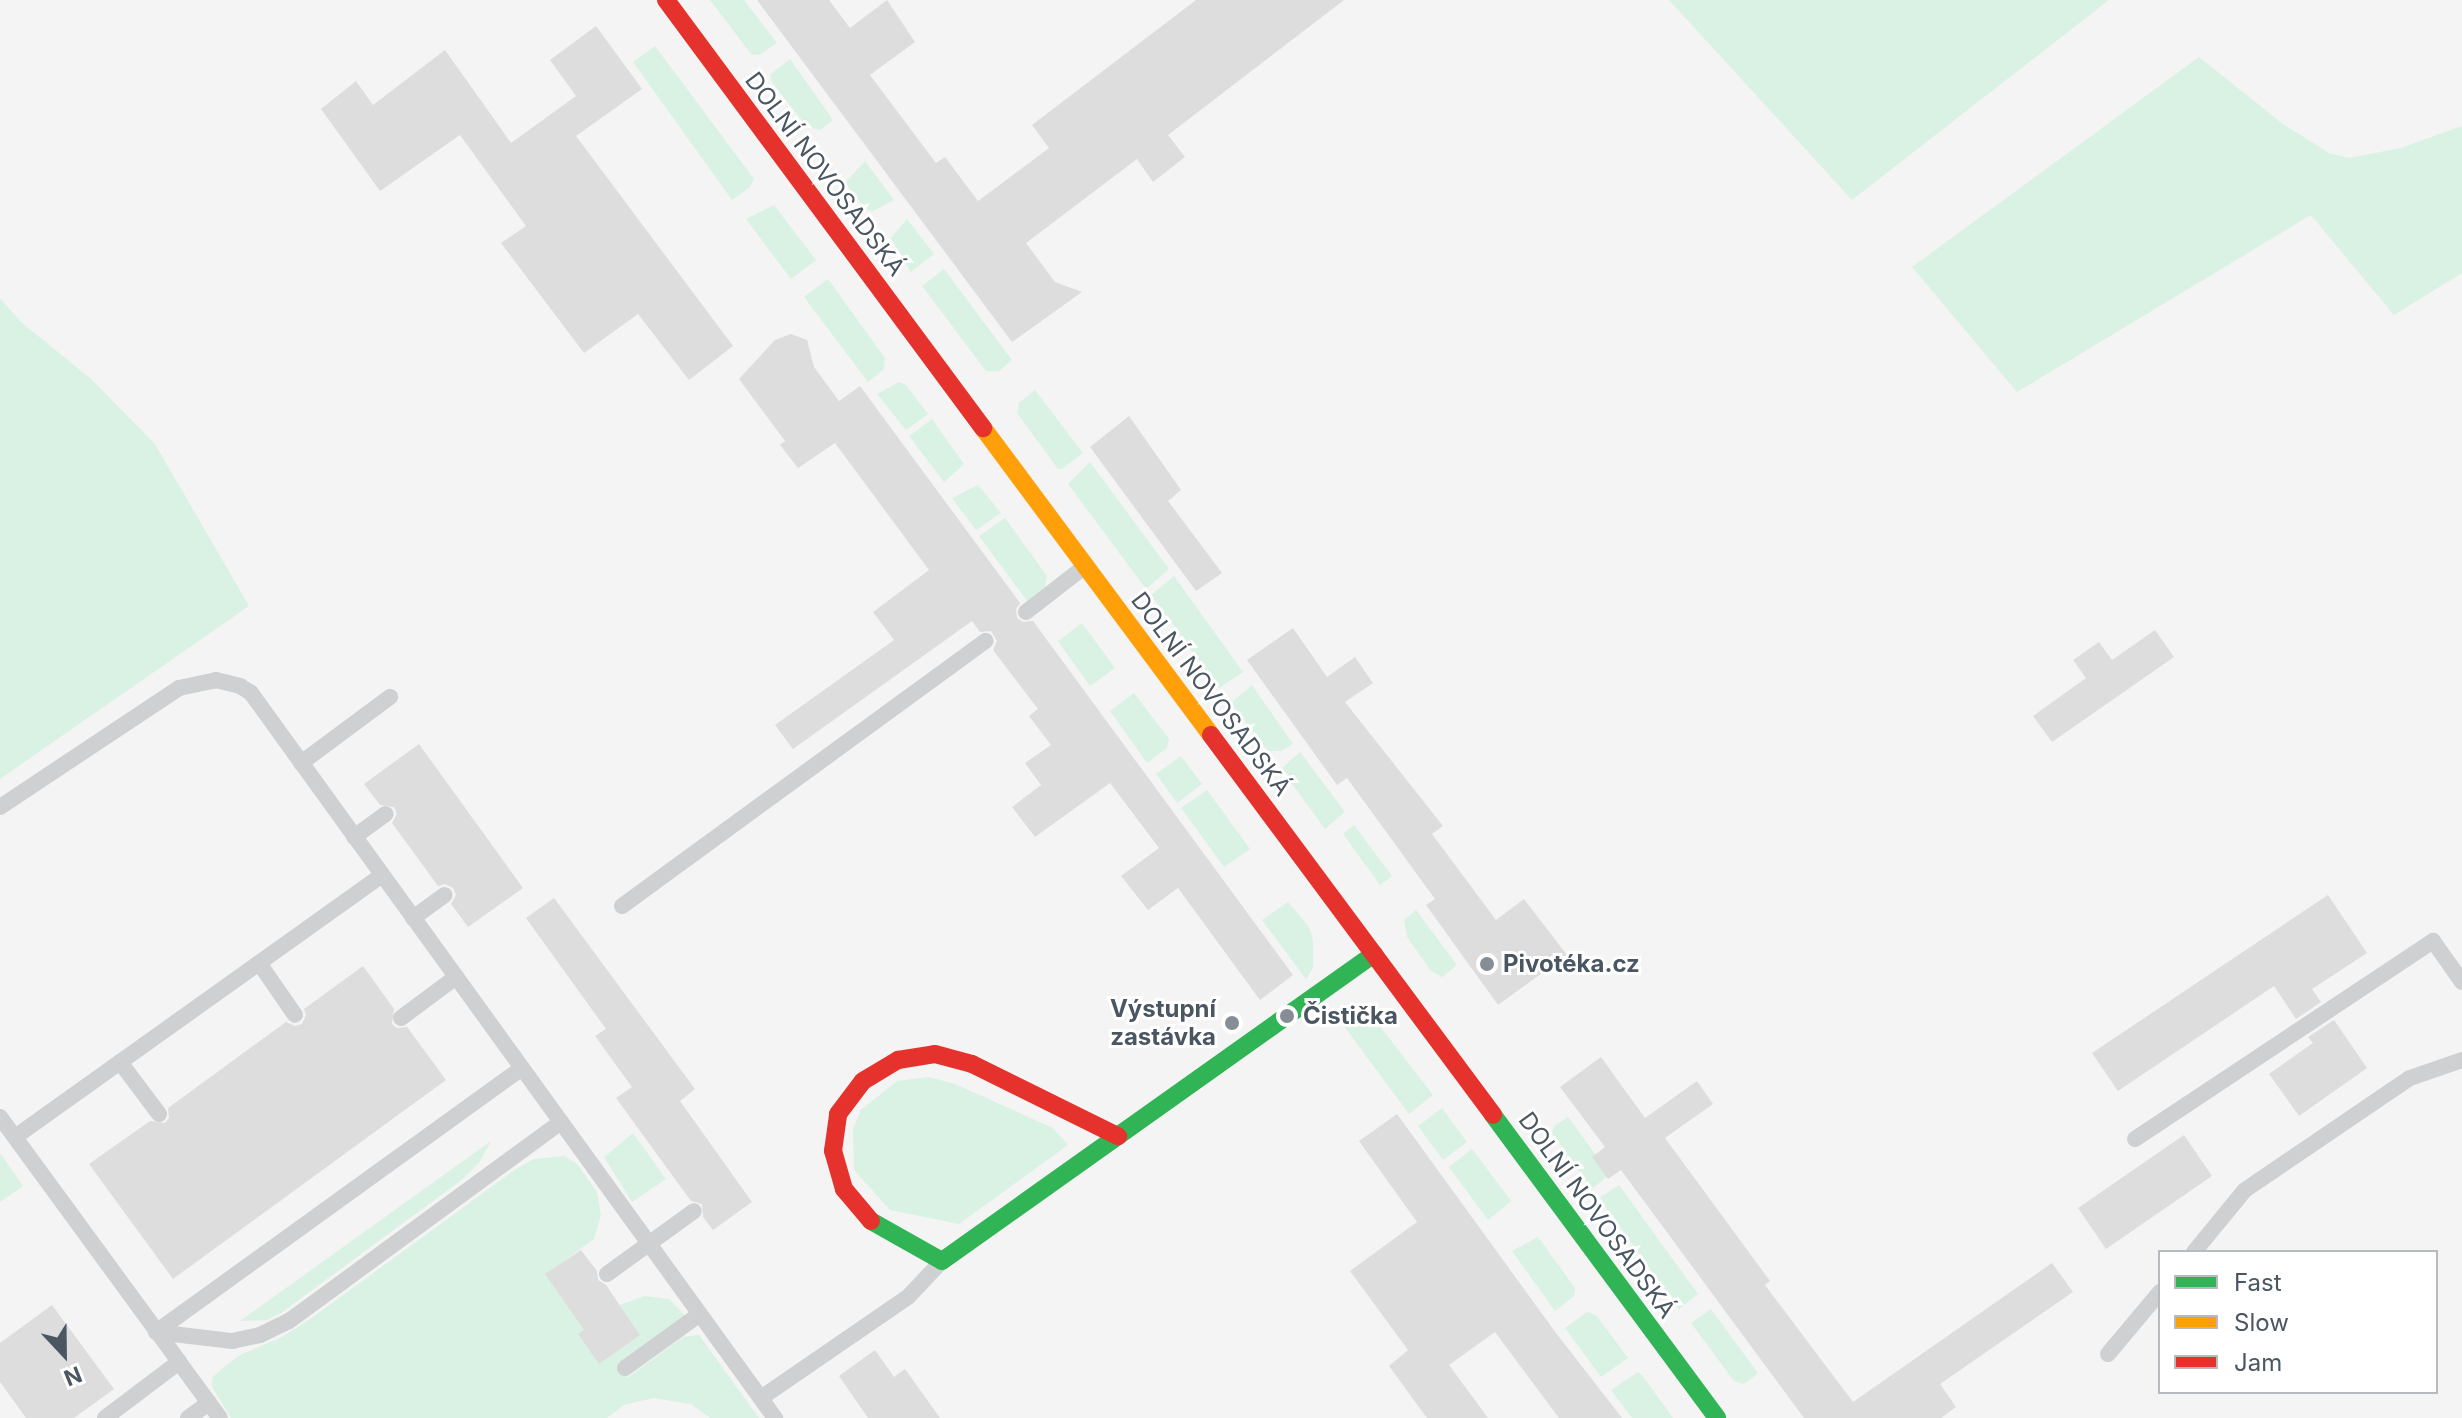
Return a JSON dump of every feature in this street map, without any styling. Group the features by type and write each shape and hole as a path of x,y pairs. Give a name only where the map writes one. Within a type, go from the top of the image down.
{"main road":[{"name":"DOLNÍ NOVOSADSKÁ","path":"666,0 1717,1418"},
{"path":"1118,1136 954,1057 917,1055 898,1060 871,1076 851,1094 835,1123 833,1151 844,1189 872,1222 942,1261 1033,1189 1118,1136 1374,954"}],"lane":[{"path":"1026,612 1086,566"},
{"path":"622,906 986,641"},
{"path":"0,807 166,695 202,681 227,682 251,693 775,1418"},
{"path":"301,763 390,697"},
{"path":"354,837 386,814"},
{"path":"15,1137 382,875"},
{"path":"413,918 445,895"},
{"path":"2135,1139 2433,941 2462,982"},
{"path":"259,963 295,1015"},
{"path":"401,1018 456,977"},
{"path":"2196,1250 2245,1190 2410,1078 2462,1060"},
{"path":"120,1062 159,1114"},
{"path":"156,1332 522,1068"},
{"path":"0,1117 220,1418"},
{"path":"156,1332 232,1341 260,1335 289,1321 561,1122"},
{"path":"607,1274 694,1211"},
{"path":"761,1398 908,1297 942,1261"},
{"path":"2108,1354 2158,1294"},
{"path":"625,1368 700,1314"},
{"path":"105,1418 179,1362"},
{"path":"188,1418 209,1403"}],"green space":[{"path":"710,0 744,0 777,43 759,55 751,54"},
{"path":"1669,0 2109,0 1852,200"},
{"path":"655,46 754,179 749,188 732,200 633,62"},
{"path":"2199,57 2283,124 2329,153 2349,158 2401,148 2462,126 2462,273 2394,315 2311,215 2017,392 1912,267"},
{"path":"790,59 833,120 820,130 807,127 771,81 770,75"},
{"path":"865,161 894,200 873,211 866,210 845,183"},
{"path":"774,205 816,260 791,279 746,219"},
{"path":"907,219 934,254 911,272 891,238"},
{"path":"944,269 1012,360 999,371 986,371 922,286"},
{"path":"828,279 885,358 884,369 868,382 804,297"},
{"path":"0,298 21,322 91,379 155,444 249,606 0,779"},
{"path":"899,382 906,385 928,414 906,430 877,394"},
{"path":"1035,390 1083,453 1062,469 1058,469 1017,413 1019,403"},
{"path":"932,419 964,464 944,482 909,436"},
{"path":"1090,462 1169,569 1146,589 1068,484"},
{"path":"978,485 1001,513 976,530 952,498"},
{"path":"1005,518 1047,576 1045,587 1027,601 979,536"},
{"path":"1174,576 1243,672 1219,688 1151,595"},
{"path":"1082,623 1115,668 1090,686 1058,641"},
{"path":"1252,685 1293,744 1281,751 1268,751 1231,703"},
{"path":"1134,693 1169,739 1167,748 1147,763 1110,711"},
{"path":"1300,752 1345,812 1325,829 1281,769"},
{"path":"1181,756 1202,784 1177,803 1156,774"},
{"path":"1207,790 1250,849 1224,867 1181,808"},
{"path":"1354,825 1392,876 1380,885 1343,834"},
{"path":"1288,902 1309,927 1313,940 1313,968 1306,979 1262,920"},
{"path":"1416,910 1457,965 1442,977 1431,971 1407,937 1404,920"},
{"path":"1343,1011 1372,1016 1433,1095 1409,1114 1335,1014"},
{"path":"929,1077 955,1084 1053,1128 1068,1145 959,1224 890,1210 854,1170 853,1128 861,1110 897,1081"},
{"path":"1442,1108 1467,1142 1443,1160 1418,1126"},
{"path":"1568,1117 1610,1174 1592,1189 1552,1133 1554,1126"},
{"path":"633,1133 666,1179 632,1202 604,1157"},
{"path":"491,1141 479,1163 463,1179 281,1313 267,1320 240,1321"},
{"path":"1472,1149 1511,1201 1488,1220 1449,1167"},
{"path":"0,1153 23,1186 0,1202"},
{"path":"564,1156 577,1164 597,1192 601,1215 594,1239 546,1274 584,1330 599,1363 640,1335 620,1305 644,1296 669,1299 686,1316 618,1363 627,1378 683,1337 699,1335 759,1418 710,1418 691,1404 653,1398 624,1405 607,1418 231,1418 211,1385 213,1377 223,1368 240,1355 282,1337 313,1317 516,1169 534,1159"},
{"path":"1619,1185 1698,1294 1679,1309 1599,1198"},
{"path":"1538,1237 1575,1288 1574,1296 1555,1311 1512,1251"},
{"path":"1711,1309 1758,1373 1744,1384 1734,1381 1691,1323"},
{"path":"1587,1312 1596,1315 1628,1358 1601,1377 1565,1328"},
{"path":"1638,1372 1673,1418 1632,1418 1611,1390"}],"building":[{"path":"757,0 829,0 850,28 887,0 915,42 870,75 936,163 945,157 978,201 1049,148 1032,125 1196,0 1344,0 1168,135 1185,157 1153,182 1137,159 1026,243 1055,282 1082,292 1012,342"},
{"path":"596,26 642,89 576,136 733,346 689,380 638,314 584,353 501,243 526,226 460,135 380,191 321,109 356,81 373,105 445,50 511,143 576,96 550,60"},
{"path":"791,334 807,340 814,367 839,401 860,386 1020,603 1016,609 1017,618 1023,622 1033,621 1293,975 1260,1000 1178,888 1148,910 1121,876 1159,848 1110,783 1035,837 1012,807 1041,785 1025,763 1051,745 1029,716 1038,709 993,650 997,641 991,631 980,632 972,621 793,749 775,725 894,640 873,612 929,570 835,443 798,468 780,445 785,441 739,379 775,340"},
{"path":"1129,416 1181,490 1168,501 1222,573 1196,591 1090,447"},
{"path":"1293,628 1327,677 1355,657 1373,683 1345,702 1443,826 1432,834 1496,920 1524,899 1567,955 1498,1005 1426,905 1435,899 1347,778 1337,785 1247,660"},
{"path":"2155,630 2174,657 2052,742 2033,716 2086,678 2073,660 2099,642 2112,660"},
{"path":"419,744 523,888 468,927 451,904 456,895 453,888 445,884 438,886 392,823 397,814 394,807 380,805 364,784"},
{"path":"2328,895 2367,953 2312,989 2321,1002 2296,1019 2274,986 2118,1091 2092,1053"},
{"path":"554,898 695,1089 680,1101 752,1202 713,1230 703,1217 702,1204 691,1201 616,1098 632,1087 595,1036 606,1029 526,918"},
{"path":"363,966 394,1009 392,1024 397,1028 407,1027 446,1080 173,1279 89,1164 150,1121 165,1123 169,1118 168,1108 286,1022 295,1026 302,1024 306,1015 304,1009"},
{"path":"2334,1020 2367,1068 2299,1116 2269,1074 2313,1043 2308,1037"},
{"path":"1601,1057 1645,1118 1697,1081 1713,1104 1665,1138 1770,1281 1765,1285 1853,1402 2052,1263 2073,1292 1940,1384 1956,1407 1941,1418 1804,1418 1621,1170 1608,1179 1592,1157 1605,1147 1560,1087"},
{"path":"1397,1114 1556,1333 1622,1418 1559,1418 1495,1332 1449,1365 1488,1418 1427,1418 1389,1366 1408,1350 1350,1271 1417,1222 1359,1141"},
{"path":"2184,1135 2212,1176 2106,1249 2078,1208"},
{"path":"581,1250 597,1271 598,1280 606,1285 640,1335 599,1364 578,1334 584,1330 545,1274"},
{"path":"52,1305 114,1389 74,1418 26,1418 0,1382 0,1343"},
{"path":"875,1350 894,1377 905,1369 940,1418 868,1418 839,1376"}],"traffic: fast":[{"path":"871,1221 942,1261 1374,954"},
{"path":"1493,1115 1717,1418"}],"traffic: slow":[{"path":"983,428 1211,735"}],"traffic: jam":[{"path":"666,0 983,428"},
{"path":"1211,735 1493,1115"},
{"path":"871,1221 844,1189 833,1151 838,1114 863,1081 898,1060 935,1054 972,1064 1118,1136"}],"place":[{"name":"Pivotéka.cz","path":"1487,964"},
{"name":"Čistička","path":"1287,1016"},
{"name":"Výstupní zastávka","path":"1232,1023"}]}
